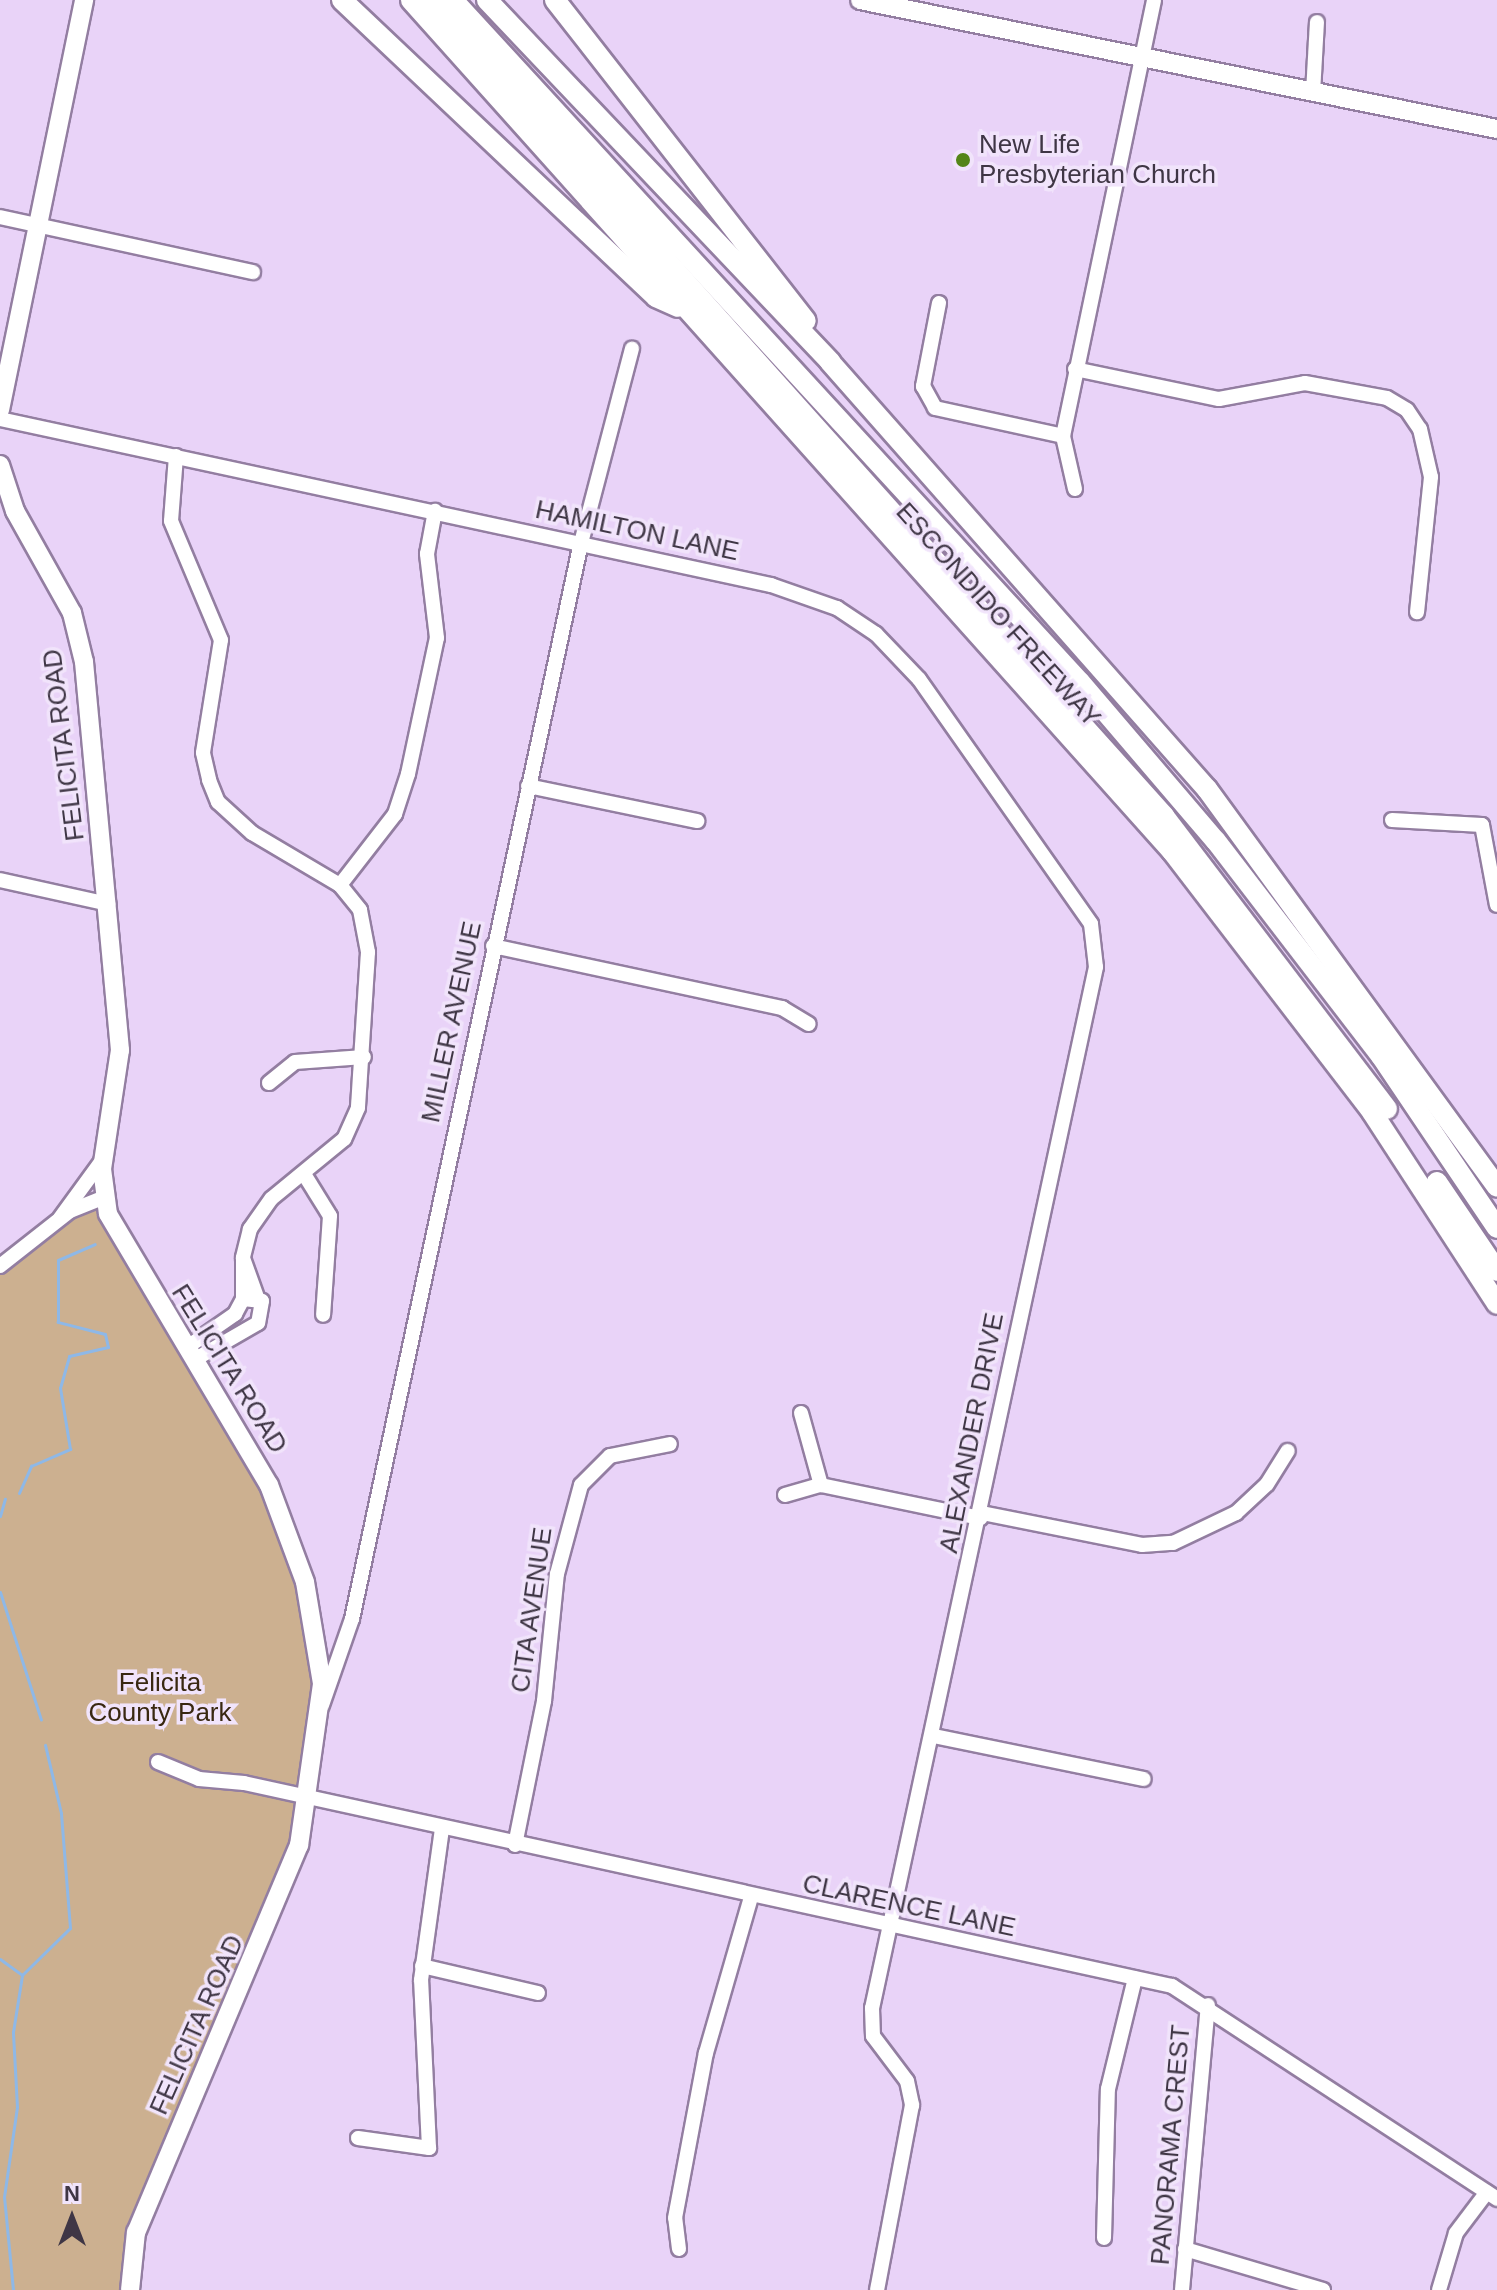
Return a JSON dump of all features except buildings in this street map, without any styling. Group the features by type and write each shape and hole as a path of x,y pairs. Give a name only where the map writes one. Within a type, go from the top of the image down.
{"highway":[{"path":"342,0 656,297 689,313"},
{"name":"ESCONDIDO FREEWAY","path":"411,0 1172,851 1363,1100 1497,1304"},
{"path":"433,0 1164,816 1305,993 1497,1271"},
{"path":"453,0 1069,670 1216,841 1381,1056 1497,1228"},
{"name":"ESCONDIDO FREEWAY","path":"487,0 830,362 1207,789 1497,1186"},
{"path":"555,0 696,174 830,362"},
{"path":"552,156 633,221"}],"main road":[{"path":"0,410 84,0"},
{"path":"860,0 1497,129"},
{"name":"FELICITA ROAD","path":"0,465 7,513 60,585 81,642 120,1050 103,1159 104,1197 122,1246 190,1354 286,1523 311,1602 322,1705 310,1801 255,1959 136,2232 130,2290"}],"street":[{"path":"1075,489 1063,436 1154,0"},
{"path":"1313,93 1317,22"},
{"path":"0,217 253,272"},
{"path":"939,303 923,386 935,408 1063,436"},
{"name":"MILLER AVENUE","path":"322,1705 352,1619 581,543 632,349"},
{"path":"1075,369 1219,399 1305,383 1387,398 1407,410 1420,429 1431,477 1417,612"},
{"name":"HAMILTON LANE","path":"0,419 795,591 876,634 919,679 1074,892 1096,949"},
{"path":"176,456 171,521 221,640 203,753 209,780 218,802 252,833 340,885 360,910 368,952 364,1057 358,1108 344,1139 271,1199 250,1229 243,1258 250,1298 266,1308 258,1323 190,1354"},
{"path":"340,885 395,814 408,774 437,638 427,554 435,511"},
{"path":"528,786 697,821"},
{"path":"1392,820 1482,825 1497,905"},
{"path":"0,880 108,904"},
{"path":"493,946 782,1008 809,1024"},
{"name":"ALEXANDER DRIVE","path":"877,2290 912,2116 907,2081 871,2027 982,1515 1096,949"},
{"path":"269,1083 295,1062 364,1057"},
{"path":"60,1219 103,1159"},
{"path":"304,1174 330,1216 323,1315"},
{"path":"0,1266 60,1219 104,1197"},
{"path":"190,1354 250,1298"},
{"path":"801,1413 821,1485"},
{"name":"CITA AVENUE","path":"515,1845 544,1701 557,1574 581,1485 610,1456 670,1444"},
{"path":"785,1495 821,1485 1142,1545 1173,1543 1236,1513 1276,1475 1288,1451"},
{"path":"934,1736 1144,1779"},
{"name":"CLARENCE LANE","path":"158,1762 227,1784 1172,1986 1208,2005 1492,2195"},
{"path":"358,2138 429,2148 422,1966 442,1829"},
{"path":"679,2249 675,2218 706,2053 751,1897"},
{"path":"422,1966 538,1993"},
{"path":"1104,2238 1108,2089 1135,1978"},
{"name":"PANORAMA CREST","path":"1182,2290 1208,2005"},
{"path":"1439,2290 1456,2233 1492,2195"},
{"path":"1185,2249 1323,2290"}],"green space":[{"name":"Felicita County Park","path":"104,1197 255,1458 319,1651 310,1801 136,2232 130,2290 0,2290 0,1266 60,1219"}],"waterway":[{"path":"19,1493 31,1466 70,1449 60,1388 69,1356 108,1347 105,1334 58,1322 58,1260 95,1244"},
{"path":"0,1516 5,1499"},
{"path":"0,1592 41,1720"},
{"path":"13,2290 4,2197 17,2107 13,2032 22,1975 70,1928 61,1813 45,1745"},
{"path":"0,1959 22,1975"}],"place":[{"name":"New Life Presbyterian Church","path":"963,160"}]}
